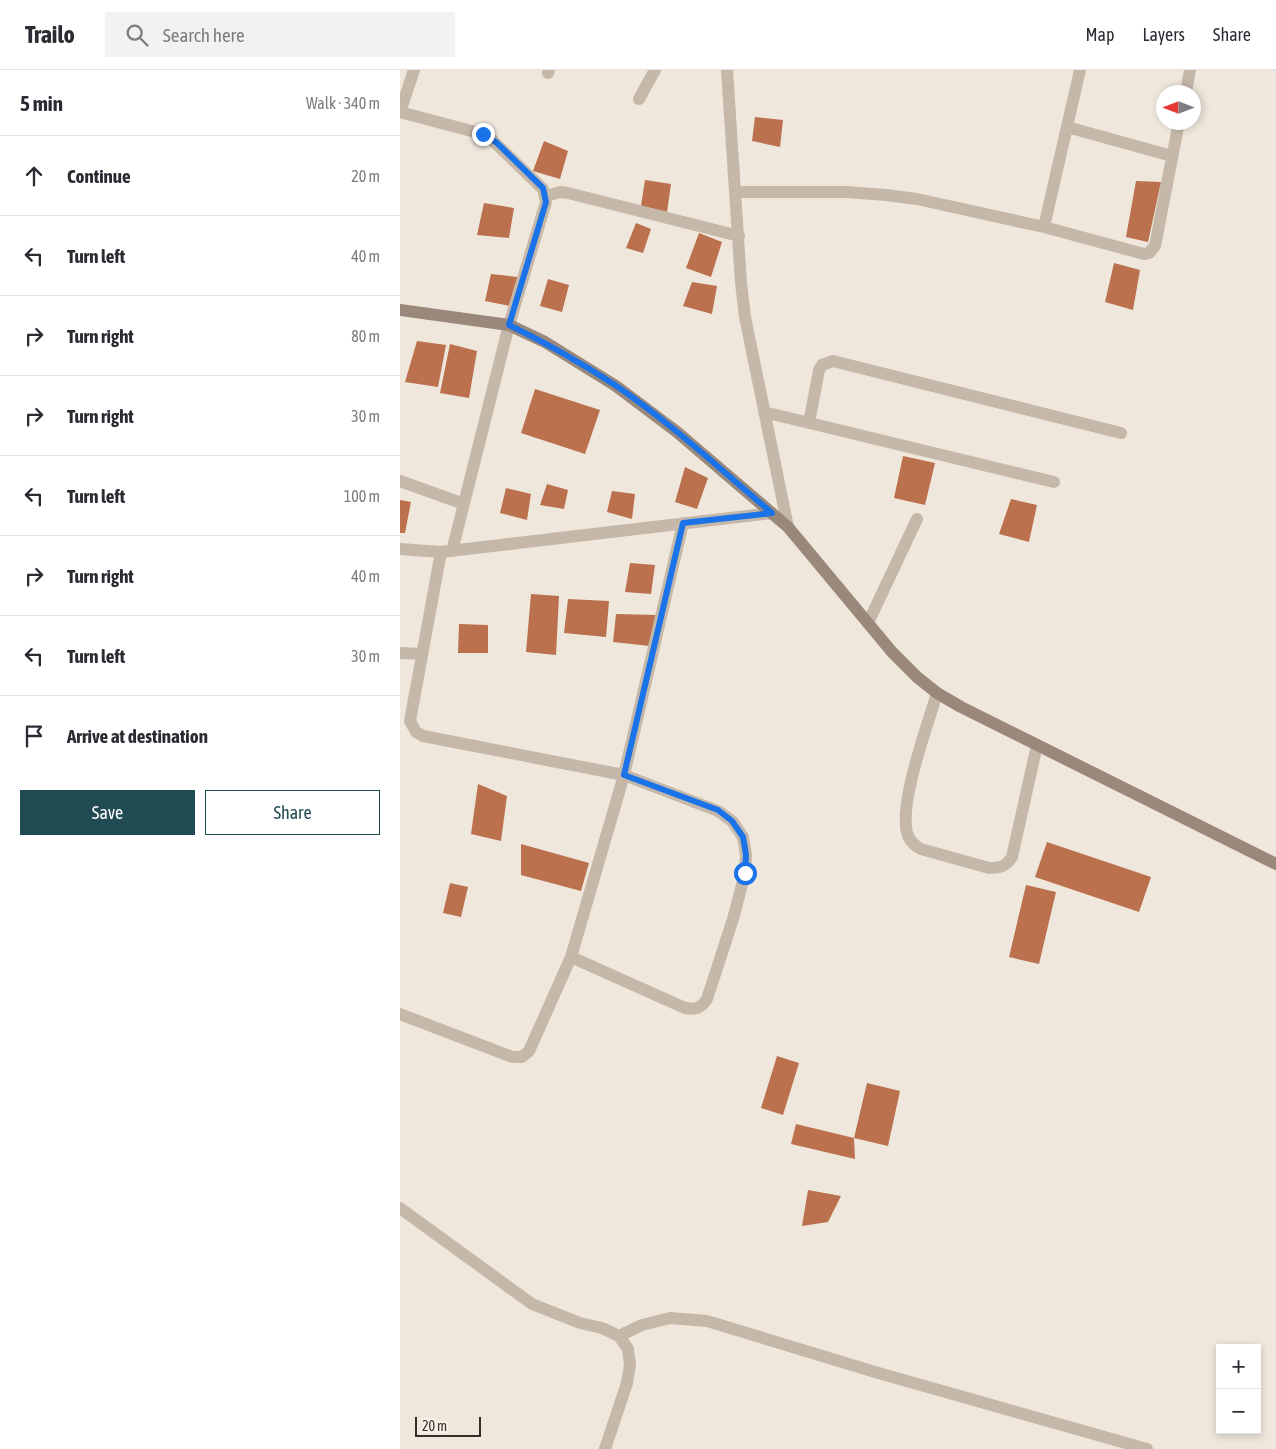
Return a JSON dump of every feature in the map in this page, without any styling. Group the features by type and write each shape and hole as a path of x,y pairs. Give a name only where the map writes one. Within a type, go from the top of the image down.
{"main road":[{"path":"400,310 509,325 545,342 616,386 677,432 788,527 892,652 937,693 961,707 1276,864"}],"street":[{"path":"414,70 400,112 483,134 490,138 543,188 546,202 509,325 464,504 447,552 422,654 410,721 416,732 423,736 624,775 718,810 732,821 743,837 746,855 745,873 733,919 707,999 701,1007 694,1009 686,1008 571,957"},
{"path":"639,100 655,70"},
{"path":"727,70 745,317 788,527"},
{"path":"1044,227 1080,70"},
{"path":"1187,85 1190,70"},
{"path":"1067,127 1172,156"},
{"path":"736,192 847,192 917,199 1044,227 1138,253 1149,253 1155,246 1177,130"},
{"path":"546,196 560,192 568,193 739,236"},
{"path":"809,422 819,370 822,365 833,361 1121,432"},
{"path":"764,412 1054,482"},
{"path":"400,481 464,504"},
{"path":"400,549 447,552 772,513"},
{"path":"868,623 917,519"},
{"path":"400,1014 512,1057 522,1057 529,1051 571,957 624,775 683,523"},
{"path":"400,653 422,654"},
{"path":"937,693 905,811 908,836 913,844 921,849 990,868 1001,868 1007,864 1012,857 1038,745"},
{"path":"400,1208 532,1304 580,1323 602,1328 619,1336 628,1349 630,1365 627,1383 605,1449"},
{"path":"619,1336 642,1325 670,1318 707,1321 884,1375 1147,1449"}],"building":[{"path":"755,117 783,120 780,147 752,141"},
{"path":"544,141 568,151 560,179 533,171"},
{"path":"645,180 671,184 667,212 641,206"},
{"path":"1136,181 1161,182 1148,242 1126,237"},
{"path":"484,203 514,208 509,238 477,235"},
{"path":"636,223 651,229 643,253 626,248"},
{"path":"699,233 722,242 711,277 686,268"},
{"path":"1114,263 1140,270 1133,310 1105,302"},
{"path":"491,274 518,277 510,306 485,301"},
{"path":"548,279 569,285 562,312 540,306"},
{"path":"692,282 717,286 712,314 683,306"},
{"path":"417,341 446,345 438,387 405,382"},
{"path":"450,344 477,351 469,398 440,393"},
{"path":"535,389 600,410 585,454 521,433"},
{"path":"903,456 935,463 925,505 894,498"},
{"path":"685,467 708,478 697,509 675,502"},
{"path":"547,484 568,490 564,509 540,505"},
{"path":"506,488 531,494 527,520 500,513"},
{"path":"612,491 635,494 632,519 607,512"},
{"path":"1011,499 1037,505 1029,542 999,534"},
{"path":"400,500 411,502 405,533 400,533"},
{"path":"630,563 655,565 651,594 625,592"},
{"path":"531,594 559,596 556,655 526,652"},
{"path":"568,599 609,601 606,637 564,633"},
{"path":"616,614 656,615 650,646 613,642"},
{"path":"459,624 488,625 488,653 458,653"},
{"path":"478,784 507,796 501,841 471,834"},
{"path":"1047,842 1151,877 1139,912 1035,877"},
{"path":"521,844 589,863 581,891 521,875"},
{"path":"450,883 468,887 461,917 443,913"},
{"path":"1026,885 1056,892 1039,964 1009,957"},
{"path":"777,1056 799,1063 783,1115 761,1108"},
{"path":"867,1083 900,1091 888,1146 854,1138"},
{"path":"796,1124 854,1138 855,1159 791,1144"},
{"path":"808,1190 841,1196 828,1222 802,1226"}],"route":[{"path":"483,134 496,142 543,188 546,196 546,202 509,325 545,342 616,386 677,432 772,513 683,523 624,775 718,810 732,821 743,837 746,855 745,873"}]}
